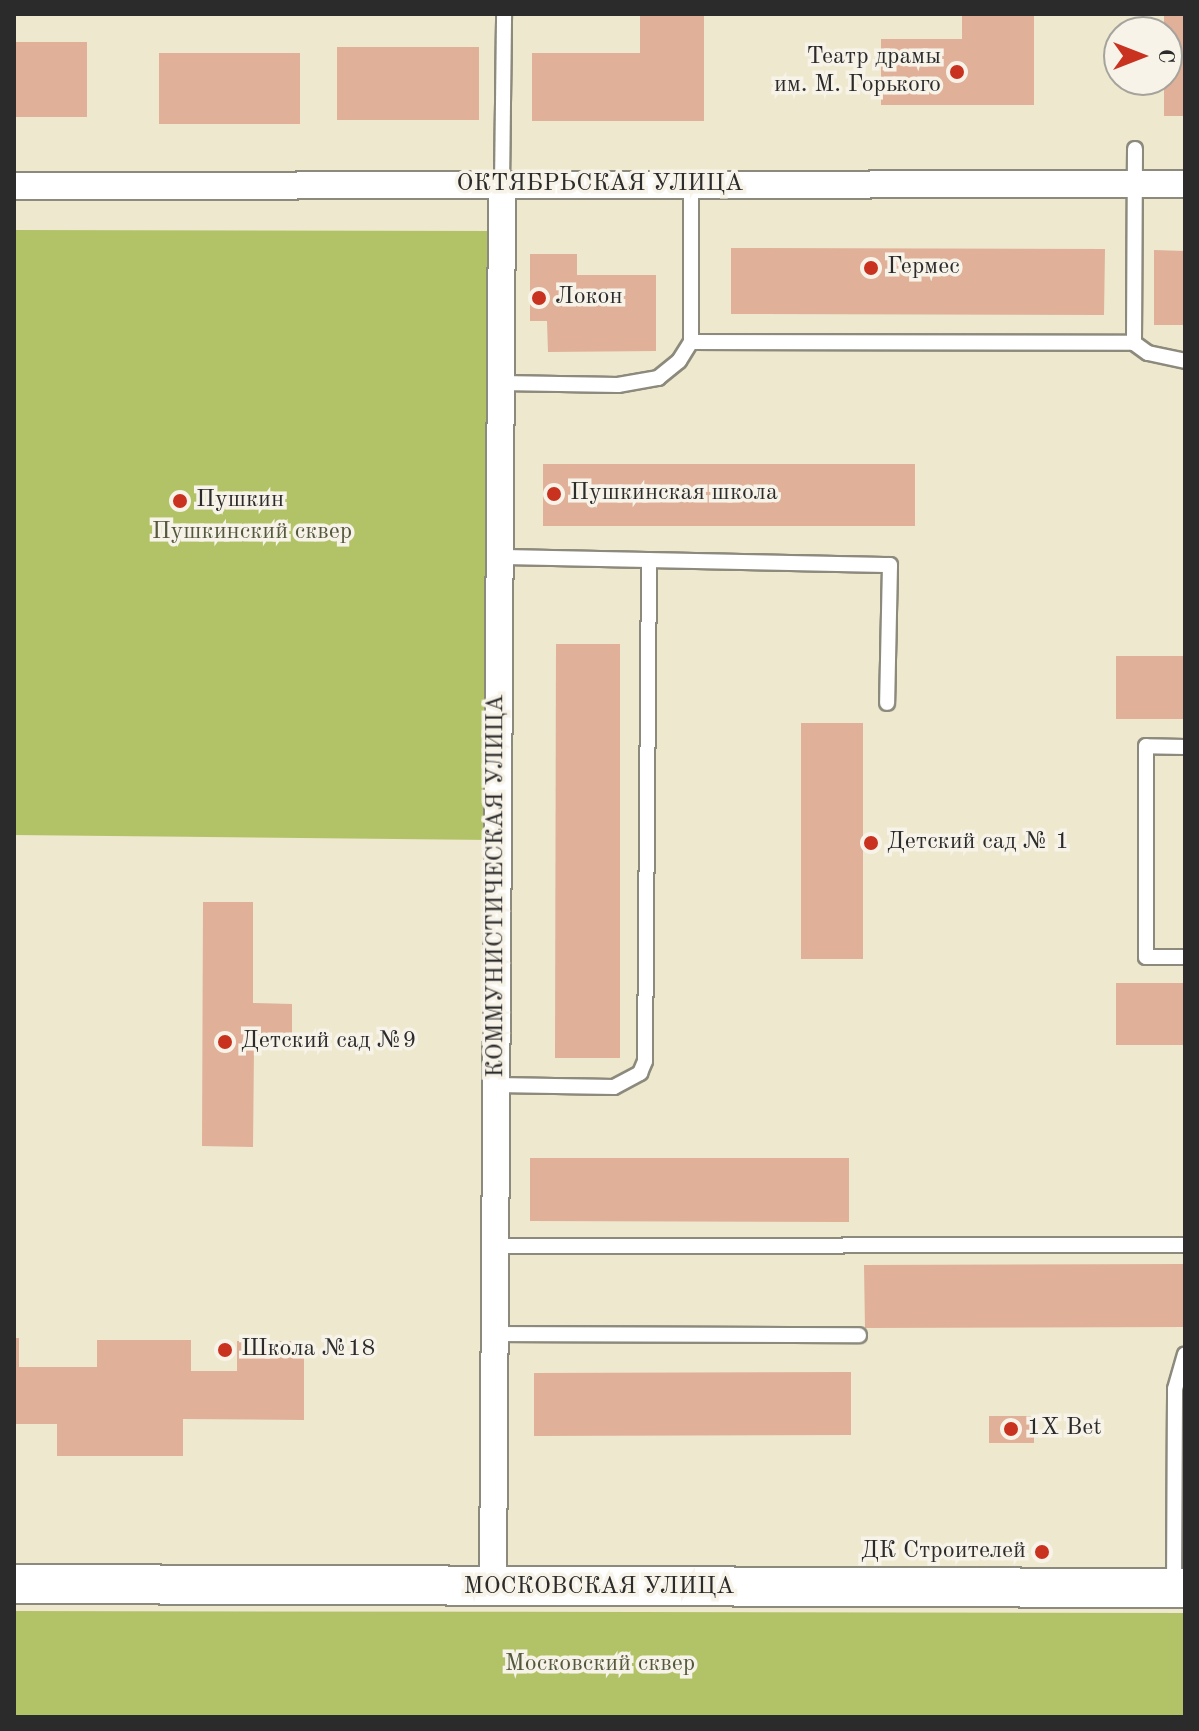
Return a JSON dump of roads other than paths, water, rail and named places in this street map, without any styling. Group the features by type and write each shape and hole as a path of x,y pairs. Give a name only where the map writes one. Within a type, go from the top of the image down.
{"main road":[{"name":"МОСКОВСКАЯ УЛИЦА","path":"14,1584 1179,1588"}],"street":[{"name":"ОКТЯБРЬСКАЯ УЛИЦА","path":"14,186 1185,184"},
{"name":"КОММУНИСТИЧЕСКАЯ УЛИЦА","path":"493,1588 502,185"}],"lane":[{"path":"502,185 504,14"},
{"path":"1134,343 1135,149"},
{"path":"501,383 618,385 658,378 679,361 691,342 691,185"},
{"path":"691,342 1134,343 1148,353 1185,361"},
{"path":"500,557 890,565 887,703"},
{"path":"496,1085 614,1087 640,1073 645,1061 649,560"},
{"path":"1185,747 1146,746 1146,957 1185,957"},
{"path":"495,1246 1185,1245"},
{"path":"494,1334 859,1335"},
{"path":"1179,1588 1175,1389 1185,1354"}],"place":[{"name":"Театр драмы им. М. Горького","path":"957,72"},
{"name":"Гермес","path":"871,268"},
{"name":"Локон","path":"539,298"},
{"name":"Пушкинская школа","path":"554,494"},
{"name":"Пушкин","path":"180,501"},
{"name":"Детский сад № 1","path":"871,843"},
{"name":"Детский сад №9","path":"225,1042"},
{"name":"Школа №18","path":"225,1350"},
{"name":"1X Bet","path":"1011,1429"},
{"name":"ДК Строителей","path":"1042,1552"}],"park label":[{"name":"Пушкинский сквер","path":"252,533"},
{"name":"Московский сквер","path":"600,1665"}]}
